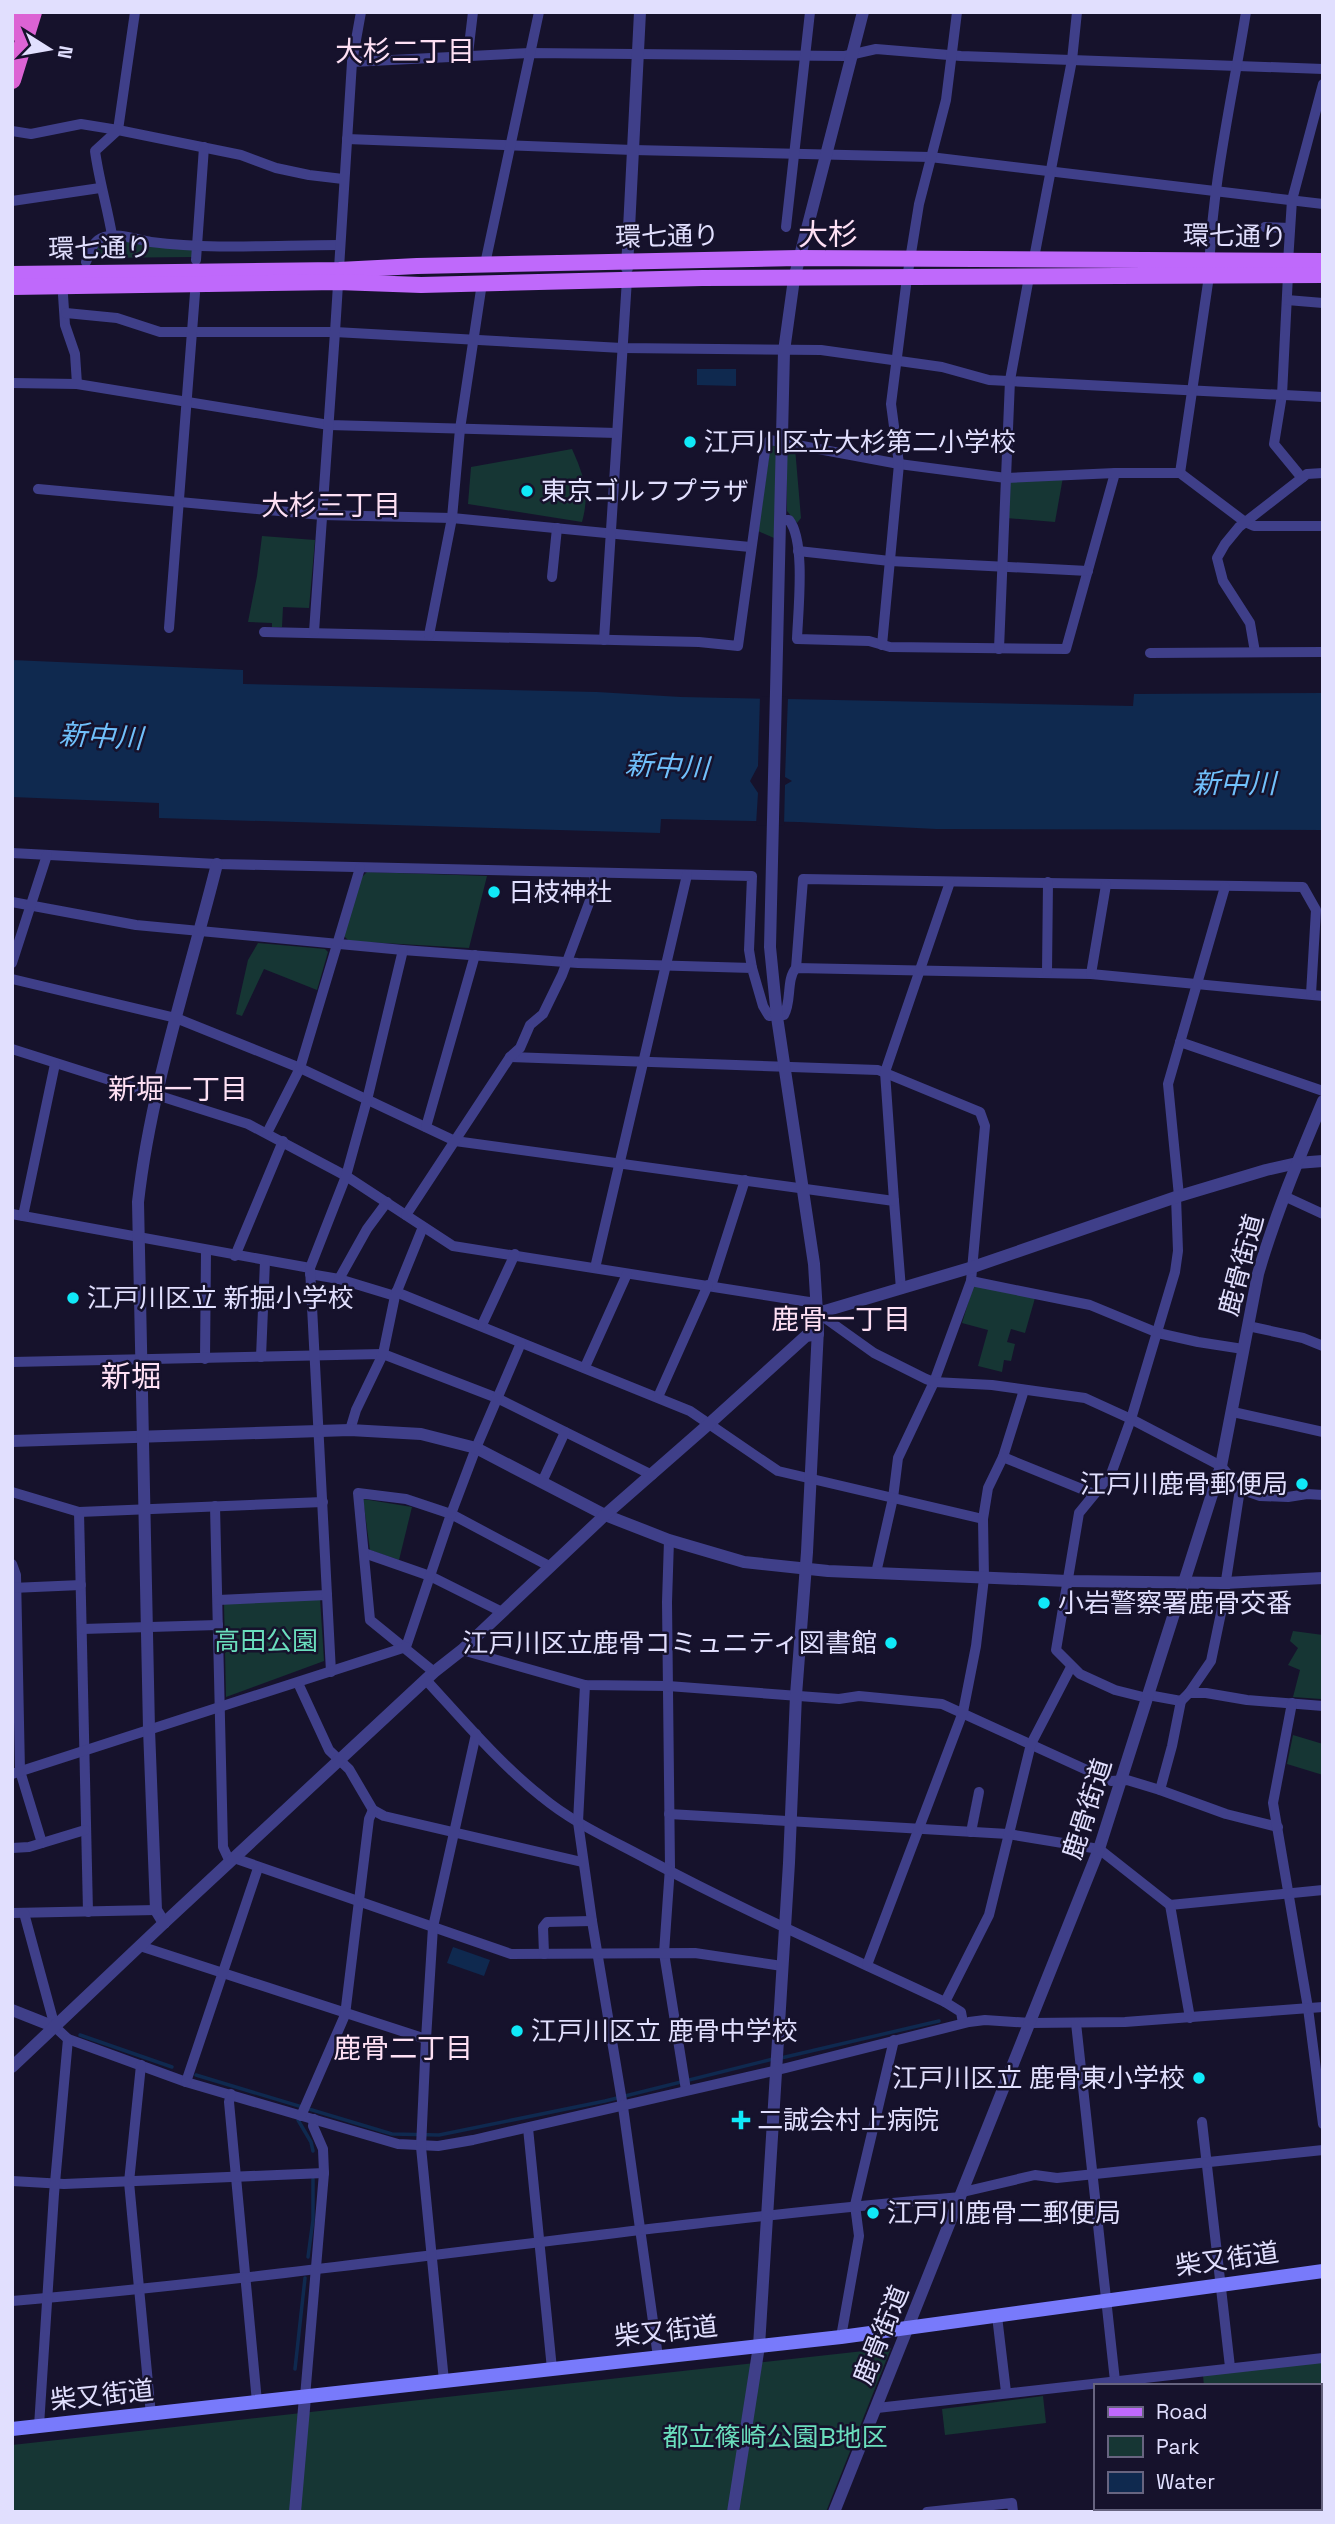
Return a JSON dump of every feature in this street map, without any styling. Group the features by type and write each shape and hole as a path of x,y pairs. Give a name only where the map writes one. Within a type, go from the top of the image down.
{"highway":[{"path":"12,32 30,13"},
{"path":"12,80 30,13"}],"main road":[{"path":"12,263 86,262 197,253 339,269"},
{"name":"環七通り","path":"12,286 297,276 339,269 417,266 799,258 1034,258 1210,268"},
{"name":"環七通り","path":"339,269 421,285 627,279 1029,277 1210,268 1288,268 1323,261"},
{"name":"環七通り","path":"1288,268 1323,275"},
{"path":"12,295 195,293 339,269"},
{"name":"環七通り","path":"12,274 297,276"},
{"name":"柴又街道","path":"12,2429 908,2329 1323,2270"}],"street":[{"path":"112,235 108,209 100,188 95,151 118,130 135,12"},
{"path":"314,632 343,179 352,62 361,12"},
{"path":"468,54 473,12"},
{"path":"485,264 539,12"},
{"path":"604,639 627,279 640,12"},
{"path":"786,227 810,12"},
{"path":"733,2512 759,2346 792,1821 796,1695 806,1570 818,1334 818,1307 777,1017 771,947 784,351 794,279 863,12"},
{"path":"882,646 899,464 891,404 906,278 919,204 946,100 957,12"},
{"path":"1034,258 1072,60 1077,12"},
{"path":"1180,473 1210,268 1217,192 1246,12"},
{"path":"352,62 468,54 530,53 845,56 876,49 951,55 1323,69"},
{"path":"1302,478 1274,444 1282,395 1292,200 1323,84"},
{"path":"12,131 31,134 81,124 241,155 276,168 309,175 343,179"},
{"path":"347,139 634,150 930,157 1323,204"},
{"path":"86,262 93,244 101,237 112,235 197,253 204,147"},
{"path":"12,201 100,188"},
{"path":"1265,227 1290,228"},
{"path":"999,649 1010,380 1029,277"},
{"path":"429,635 452,517 460,429 482,283"},
{"path":"169,628 195,293"},
{"path":"63,295 65,324 75,354 77,384"},
{"path":"1287,300 1323,303"},
{"path":"66,313 117,317 160,331 335,332 621,348 821,350 942,367 989,380 1323,397"},
{"path":"12,383 77,384 329,425 617,433"},
{"path":"264,632 604,639 738,646 766,444 770,440 899,464 1006,478 1180,473 1254,526 1323,526"},
{"path":"1255,652 1250,623 1223,581 1217,558 1225,544 1245,522 1307,474 1323,472"},
{"path":"782,520 789,520 793,525 798,551 797,639 869,641 882,646 1066,649 1115,473"},
{"path":"38,489 322,515 452,517 750,547"},
{"path":"552,577 557,528"},
{"path":"798,551 890,561 1088,571"},
{"path":"1150,653 1323,652"},
{"path":"12,853 217,864 752,876 749,950 752,968 763,1006 769,1016 777,1017 784,1015 787,1010 792,973 796,968 803,879 1303,887 1316,910 1317,995 1091,974 796,968"},
{"path":"12,963 47,855"},
{"path":"164,1923 156,1909 149,1729 149,1627 138,1202 142,1164 156,1094 217,864"},
{"path":"267,1133 300,1068 360,868"},
{"path":"406,1215 510,1057 520,1048 530,1025 543,1014 568,962 592,895 595,873"},
{"path":"595,1268 687,875"},
{"path":"901,1289 885,1072 950,882"},
{"path":"1047,972 1048,882"},
{"path":"1091,974 1106,885"},
{"path":"1225,887 1168,1084 1177,1196 1178,1251 1175,1272 1131,1419 1111,1474 1079,1513 1056,1650 1080,1674 1115,1690 1148,1696 1323,1706"},
{"path":"12,902 136,925 402,950 568,962 752,968"},
{"path":"331,1672 310,1271 346,1176 367,1100 402,950"},
{"path":"426,1127 475,955"},
{"path":"12,979 176,1018 300,1068 456,1141 894,1201"},
{"path":"1180,1042 1323,1091"},
{"path":"12,1049 223,1114 267,1133 346,1176 453,1246 709,1285 818,1307 901,1289 974,1267 1177,1196 1297,1163 1323,1161"},
{"path":"510,1057 885,1072 980,1112 985,1126 974,1267 934,1382 898,1458 893,1498 876,1573"},
{"path":"55,1063 18,1215 265,1261 395,1294 482,1325 690,1411 778,1471 983,1519"},
{"name":"鹿骨街道","path":"834,2512 1099,1849 1222,1466 1258,1274 1284,1196 1323,1101"},
{"path":"234,1256 283,1142"},
{"path":"658,1398 709,1285 745,1180"},
{"path":"1284,1196 1323,1214"},
{"path":"339,1279 366,1229 387,1202"},
{"path":"350,1430 356,1410 383,1354 395,1294 423,1227"},
{"path":"205,1359 206,1251"},
{"path":"482,1325 515,1254"},
{"path":"261,1357 265,1261"},
{"path":"585,1367 627,1273"},
{"path":"971,1280 1090,1305 1158,1333 1243,1349"},
{"path":"818,1307 874,1353 934,1382 992,1385 1085,1398 1222,1466 1240,1489 1269,1496 1323,1495"},
{"path":"1248,1326 1303,1338 1323,1346"},
{"path":"12,2067 604,1515 806,1336 818,1334"},
{"path":"406,1647 451,1514 521,1343"},
{"path":"12,1362 383,1354 497,1398 652,1475"},
{"path":"867,1965 963,1712 976,1646 984,1578 983,1519 988,1488 1003,1457 1024,1390"},
{"path":"1233,1412 1323,1432"},
{"path":"12,1441 350,1430 421,1434 476,1448 604,1515 669,1540 744,1562 806,1570 1068,1581 1224,1583 1323,1578"},
{"path":"542,1482 565,1432"},
{"path":"1003,1457 1094,1494"},
{"path":"1160,1790 1185,1697 1211,1661 1240,1489"},
{"path":"12,1492 79,1511 323,1503"},
{"path":"549,1566 451,1514 406,1499 358,1493 370,1620 406,1647 475,1734 541,1797 578,1822 670,1871 945,2002 961,2012 963,2023"},
{"path":"215,1506 223,1847 232,1860 511,1954 695,1953 782,1966"},
{"path":"79,1511 88,1912"},
{"path":"669,1540 670,1871 664,1953 686,2090"},
{"path":"365,1553 430,1576 502,1612"},
{"path":"12,1564 16,1575 16,1772 42,1843"},
{"path":"14,1588 81,1585"},
{"path":"218,1600 327,1595"},
{"path":"82,1629 218,1625"},
{"path":"16,1772 406,1647"},
{"path":"462,1650 585,1685 668,1686 839,1699 859,1696 942,1704 1111,1781 1127,1780 1226,1814 1278,1827"},
{"path":"945,2002 989,1915 1031,1744 1071,1667"},
{"path":"298,1683 329,1750 349,1769 373,1810 384,1816 582,1862"},
{"path":"585,1685 578,1822 582,1862 623,2107 658,2357"},
{"path":"1292,1703 1273,1803 1308,2008 1323,2124"},
{"path":"444,2381 421,2147 426,2039 433,1927 475,1734"},
{"path":"971,1832 979,1792"},
{"path":"301,2116 345,2015 369,1819 373,1810"},
{"path":"668,1814 1008,1834 1099,1849 1170,1905 1190,2018"},
{"path":"12,1847 29,1847 85,1830"},
{"path":"186,2082 258,1868"},
{"path":"1170,1905 1323,1891"},
{"path":"12,1913 156,1909"},
{"path":"24,1913 55,2027"},
{"path":"544,1954 543,1927 547,1922 592,1921"},
{"path":"140,1946 345,2015 426,2039"},
{"path":"12,2010 55,2027 68,2039 186,2082 398,2144 421,2147 450,2144 623,2107 963,2023 985,2020 1076,2023 1190,2018 1323,2007"},
{"path":"1076,2023 1115,2381"},
{"path":"39,2426 55,2184 68,2039"},
{"path":"841,2337 859,2236 855,2206 894,2040"},
{"path":"141,2065 130,2182 151,2415"},
{"path":"231,2094 229,2102 257,2402"},
{"path":"295,2512 324,2172 323,2149 313,2126 314,2119"},
{"path":"1202,2122 1230,2367"},
{"path":"528,2128 552,2369"},
{"path":"12,2301 139,2291 767,2214 962,2195 1035,2175 1057,2178 1323,2150"},
{"path":"12,2181 55,2184 130,2182 324,2172"},
{"path":"997,2316 1006,2392"},
{"path":"877,2408 1115,2381 1166,2380 1230,2367 1323,2358"},
{"path":"927,2512 1012,2504 1013,2512"}],"green space":[{"path":"112,238 195,248 194,257 90,258 95,247"},
{"path":"771,443 777,445 774,538 758,531"},
{"path":"795,448 801,518 797,523 787,511 787,458 789,450"},
{"name":"東京ゴルフプラザ","path":"572,449 584,485 586,502 582,522 468,504 471,467"},
{"path":"1063,477 1055,522 1006,518 1008,479"},
{"path":"262,536 315,540 309,608 283,607 282,627 272,627 272,623 248,622"},
{"path":"367,872 487,876 469,948 349,941 343,935 361,878"},
{"path":"258,943 325,949 328,952 317,990 264,969 242,1016 236,1014 248,960"},
{"path":"977,1285 1035,1298 1025,1333 1011,1329 1007,1342 1015,1344 1011,1361 1004,1360 1002,1372 978,1366 988,1330 962,1323 973,1287"},
{"path":"363,1499 412,1507 399,1560 370,1550"},
{"name":"高田公園","path":"320,1598 324,1661 226,1697 224,1604"},
{"path":"1293,1631 1323,1635 1321,1699 1293,1697 1300,1670 1288,1665 1298,1648 1290,1641"},
{"path":"1293,1735 1323,1744 1323,1775 1287,1764"},
{"name":"都立篠崎公園B地区","path":"891,2348 826,2512 12,2512 12,2445"},
{"path":"1323,2360 1323,2414 1321,2384 1204,2384 1203,2375"},
{"path":"1043,2396 1046,2423 945,2435 942,2409"}],"water":[{"path":"697,369 736,369 736,386 697,385"},
{"name":"新中川","path":"12,660 243,670 243,684 597,692 681,697 1133,706 1134,694 1323,693 1323,830 936,829 661,819 660,833 159,818 159,803 12,797"},
{"path":"453,1947 490,1960 484,1976 447,1963"}],"pier":[{"path":"760,696 788,697 785,777 792,781 785,785 784,826 756,825 758,793 750,781 758,766"}],"waterway":[{"path":"781,2058 939,2021"},
{"path":"80,2035 172,2067"},
{"path":"196,2075 392,2134 439,2135 605,2101 773,2059"},
{"path":"298,2120 311,2142 313,2151"},
{"path":"308,2257 313,2220 313,2179"},
{"path":"295,2369 305,2278"}],"place":[{"name":"江戸川区立大杉第二小学校","path":"690,442"},
{"name":"東京ゴルフプラザ","path":"527,491"},
{"name":"日枝神社","path":"494,892"},
{"name":"江戸川区立 新掘小学校","path":"73,1298"},
{"name":"江戸川鹿骨郵便局","path":"1302,1484"},
{"name":"小岩警察署鹿骨交番","path":"1044,1603"},
{"name":"江戸川区立鹿骨コミュニティ図書館","path":"891,1643"},
{"name":"江戸川区立 鹿骨中学校","path":"517,2031"},
{"name":"江戸川区立 鹿骨東小学校","path":"1199,2078"},
{"name":"二誠会村上病院","path":"741,2120"},
{"name":"江戸川鹿骨二郵便局","path":"873,2213"}],"district":[{"name":"大杉二丁目","path":"405,51"},
{"name":"大杉","path":"828,235"},
{"name":"大杉三丁目","path":"331,505"},
{"name":"新堀一丁目","path":"178,1089"},
{"name":"鹿骨一丁目","path":"841,1319"},
{"name":"新堀","path":"131,1377"},
{"name":"鹿骨二丁目","path":"403,2048"}]}
